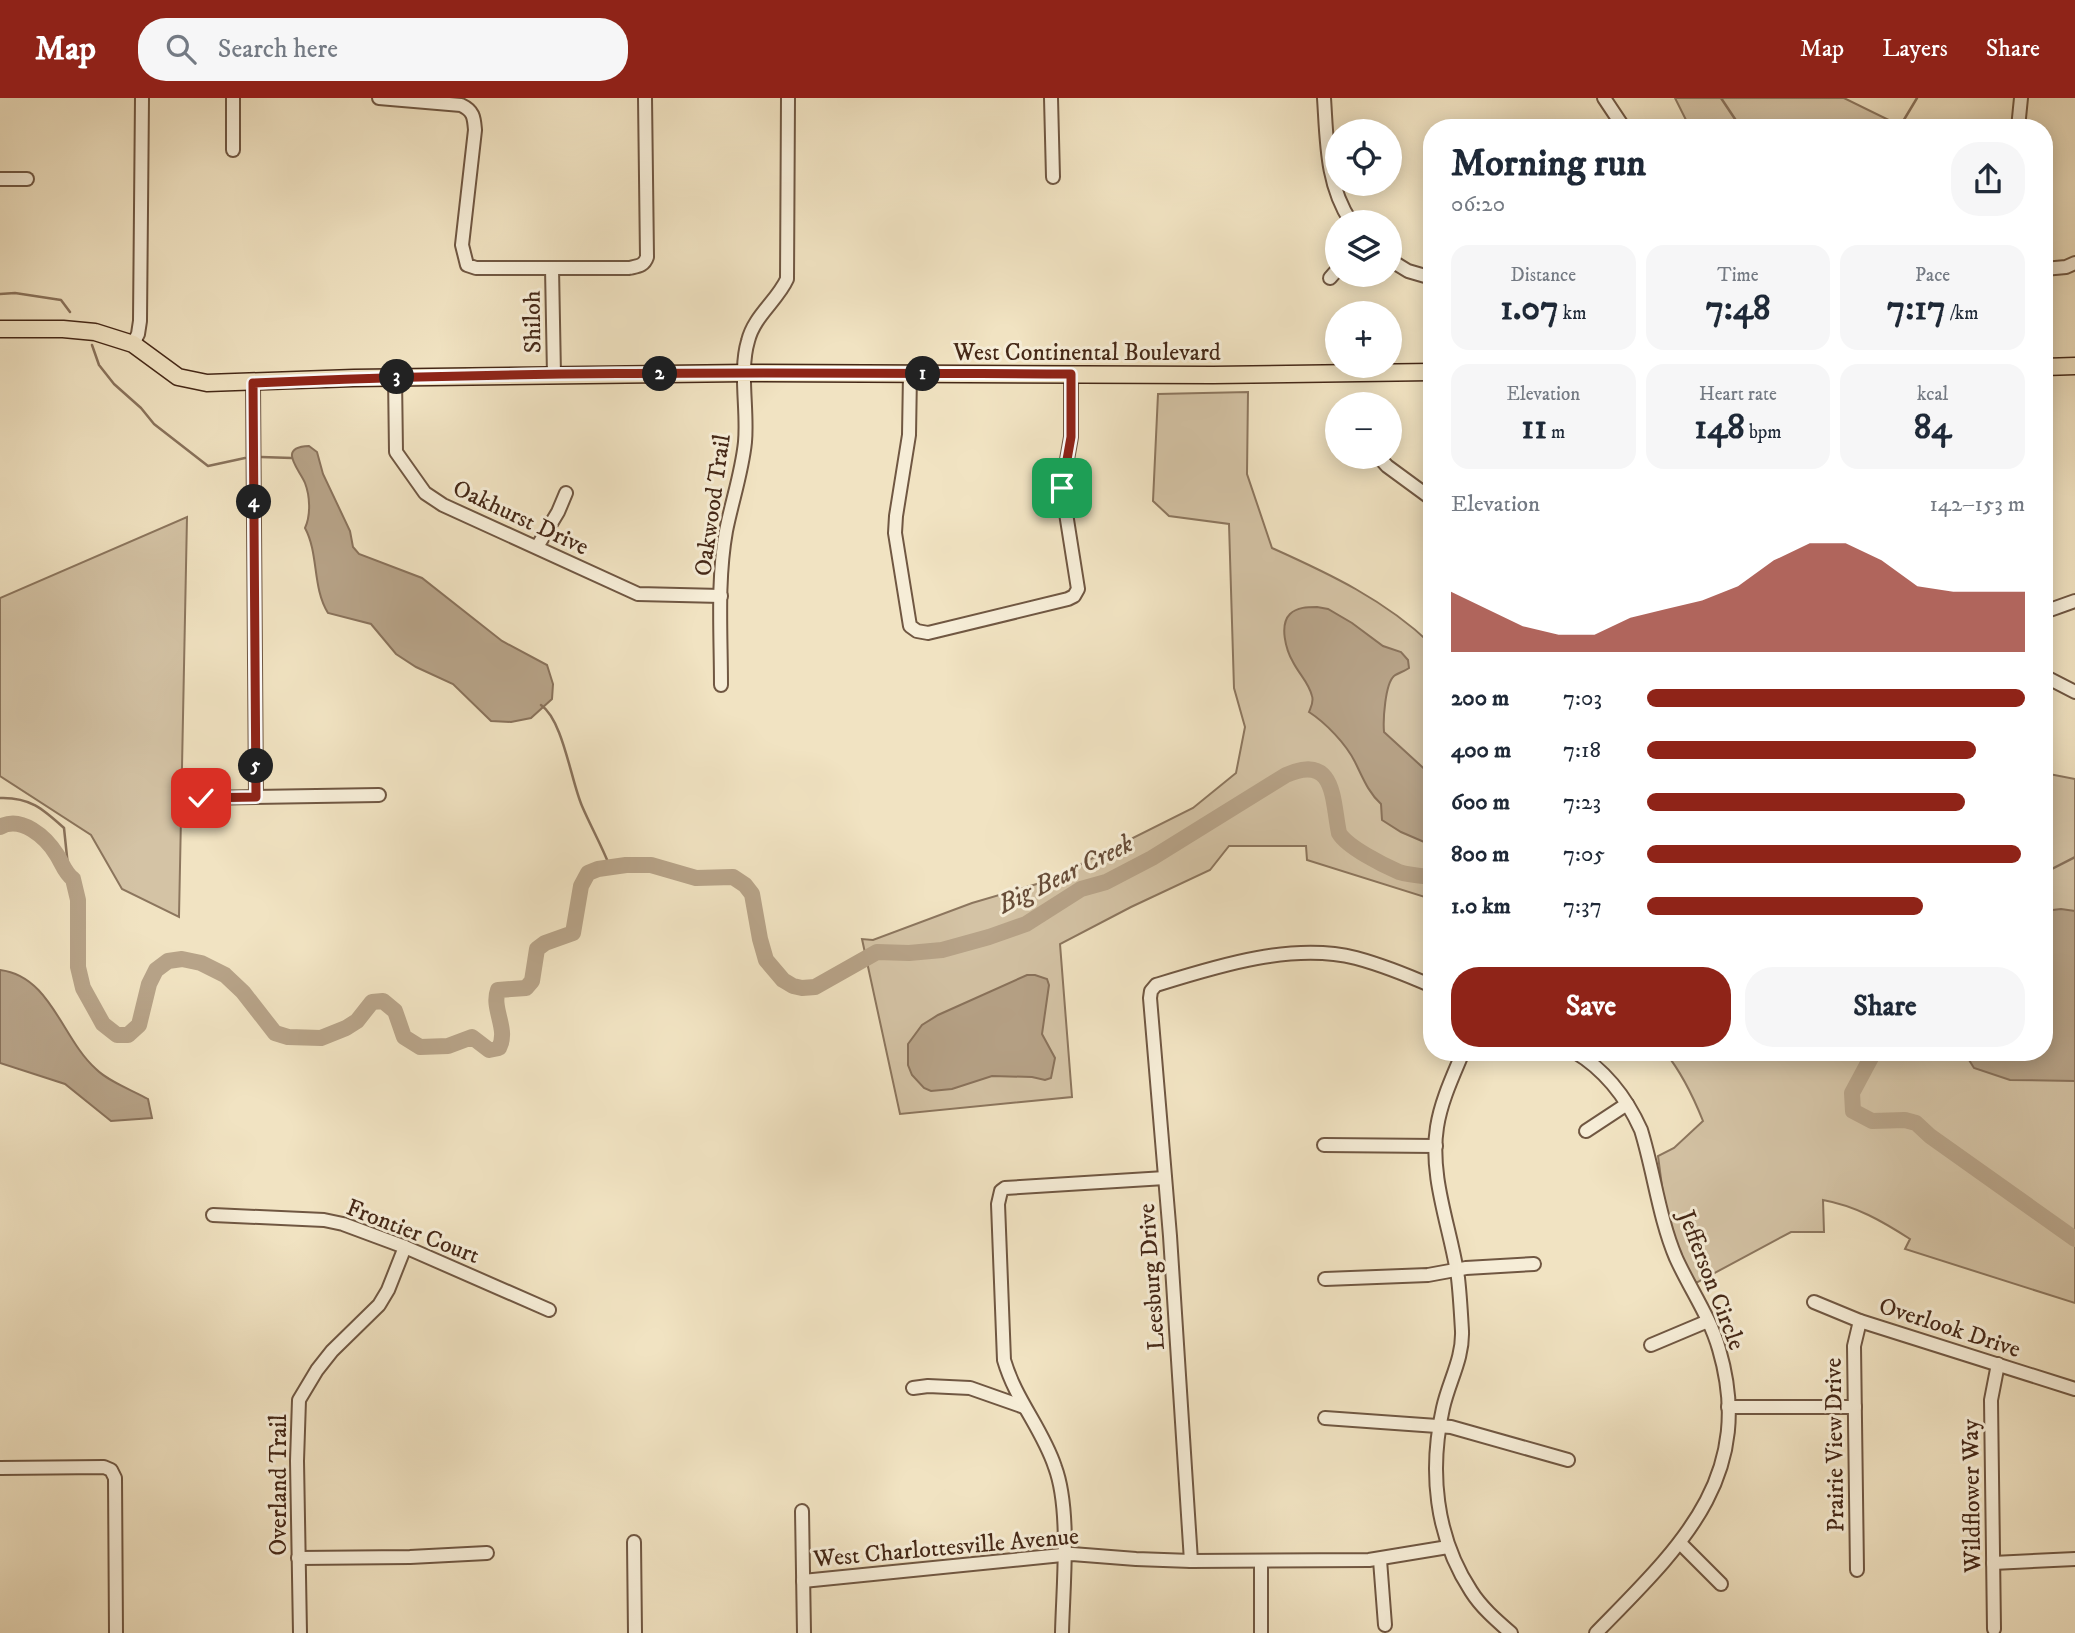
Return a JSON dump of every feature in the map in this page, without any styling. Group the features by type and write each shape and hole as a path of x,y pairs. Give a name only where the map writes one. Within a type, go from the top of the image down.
{"main road":[{"name":"West Continental Boulevard","path":"0,329 94,332 133,344 178,377 188,380 253,383 395,377 745,373 1423,372"},
{"path":"2053,367 2075,366"}],"street":[{"path":"133,344 138,334 139,320 142,98"},
{"path":"233,98 233,150"},
{"path":"379,98 461,105 474,116 475,130 462,245 467,265 476,268 629,268 641,266 645,262 645,98"},
{"name":"Oakwood Trail","path":"722,685 722,568 745,442 747,342 753,326 787,279 788,98"},
{"path":"1051,98 1053,177"},
{"path":"1324,98 1331,179 1344,210"},
{"path":"1604,98 1618,119"},
{"path":"2019,119 2021,98"},
{"path":"0,179 27,179"},
{"path":"2053,268 2075,263"},
{"path":"1402,267 1423,275"},
{"name":"Shiloh","path":"552,268 554,376"},
{"path":"910,374 909,435 896,516 896,545 910,626 917,631 928,633 1068,599 1077,593 1062,488 1071,437 1071,374"},
{"name":"Oakhurst Drive","path":"395,377 396,452 425,493 443,505 638,594 721,596"},
{"path":"253,383 256,797"},
{"path":"1391,469 1423,492"},
{"path":"537,547 566,493"},
{"path":"2053,609 2075,601"},
{"path":"2053,681 2075,692"},
{"path":"201,798 379,795"},
{"name":"Leesburg Drive","path":"1191,1561 1150,998 1152,990 1156,985 1247,958 1323,954 1354,958 1423,983"},
{"path":"1459,1061 1449,1084 1437,1126 1436,1146 1444,1219 1456,1270 1462,1349 1439,1425 1435,1448 1438,1499 1448,1547 1471,1591 1484,1608 1511,1633"},
{"name":"Jefferson Circle","path":"1588,1061 1599,1069 1627,1104 1641,1130 1675,1257 1709,1321 1725,1372 1728,1407 1728,1433 1720,1474 1703,1511 1680,1543 1596,1633"},
{"path":"1586,1131 1627,1104"},
{"path":"1324,1144 1436,1146"},
{"path":"1062,1633 1063,1499 1048,1447 1011,1384 1004,1360 998,1204 1001,1191 1005,1188 1165,1178"},
{"name":"Frontier Court","path":"213,1215 324,1220 344,1224 405,1247 549,1310"},
{"name":"Overland Trail","path":"300,1633 297,1461 299,1400 317,1370 332,1352 379,1305 405,1247"},
{"path":"1325,1279 1428,1276 1456,1270 1534,1264"},
{"name":"Overlook Drive","path":"1814,1302 1860,1321 2075,1389"},
{"path":"1651,1345 1709,1321"},
{"name":"Prairie View Drive","path":"1857,1570 1854,1346 1860,1321"},
{"name":"Wildflower Way","path":"1994,1629 1991,1400 1998,1364"},
{"path":"913,1388 970,1388 1024,1407"},
{"path":"1728,1407 1855,1407"},
{"path":"1325,1418 1439,1425 1568,1460"},
{"path":"0,1468 111,1469 115,1478 116,1633"},
{"path":"802,1511 804,1633"},
{"path":"634,1542 635,1633"},
{"path":"1680,1543 1721,1584"},
{"name":"West Charlottesville Avenue","path":"803,1581 1063,1554 1191,1561 1380,1560 1448,1547"},
{"path":"298,1558 411,1557 486,1552"},
{"path":"1993,1563 2075,1559"},
{"path":"1380,1560 1385,1625"},
{"path":"1261,1562 1261,1633"}],"shaded area":[{"path":"1675,98 1844,98 1887,119 1686,119"},
{"path":"1248,392 1247,474 1272,548 1336,578 1376,601 1423,637 1423,896 1307,860 1306,846 1229,846 1210,870 1060,944 1072,1097 900,1114 862,939 873,940 972,903 1047,881 1193,808 1236,773 1245,727 1234,688 1229,524 1169,516 1153,501 1158,394"},
{"path":"309,446 317,452 323,474 350,531 353,547 359,554 422,578 502,641 547,665 553,684 552,699 531,718 511,722 491,721 453,684 416,667 396,654 371,624 328,613 320,592 305,528 309,511 308,494 292,455 299,447"},
{"path":"187,517 179,917 122,889 91,835 0,776 0,598"},
{"path":"1303,608 1328,609 1383,646 1401,652 1408,660 1409,668 1394,676 1388,686 1384,732 1423,768 1423,842 1382,820 1381,804 1369,790 1351,755 1335,734 1309,712 1313,700 1311,691 1290,657 1284,631 1290,614"},
{"path":"2053,775 2075,779 2075,1303 1905,1249 1910,1239 1889,1226 1858,1210 1823,1200 1824,1232 1791,1232 1696,1283 1680,1259 1663,1194 1658,1156 1674,1148 1703,1121 1672,1061 2053,1061"},
{"path":"2053,910 2075,911 2075,1081 2010,1080 1974,1068 1970,1061 2053,1061"},
{"path":"0,970 17,975 32,984 44,996 84,1056 101,1074 148,1099 152,1118 111,1121 65,1084 0,1063"},
{"path":"1027,975 1047,979 1049,985 1042,1034 1055,1058 1051,1078 1045,1080 992,1076 952,1089 931,1091 924,1088 912,1075 908,1065 908,1044 922,1025 938,1015"}],"waterway":[{"path":"1721,98 1735,119"},
{"path":"1904,119 1917,98"},
{"path":"0,294 15,293 61,300 70,312"},
{"path":"92,345 99,365 114,384 141,408 154,424 208,466 245,458"},
{"path":"261,457 292,458"},
{"path":"541,705 549,713 561,737 582,806 610,867"},
{"name":"Big Bear Creek","path":"0,827 16,824 40,835 73,879 78,900 78,967 83,988 103,1024 117,1035 128,1035 139,1025 149,984 156,970 168,961 182,959 201,963 225,975 243,992 275,1033 288,1037 321,1038 357,1021 372,1002 383,1001 395,1011 404,1037 420,1047 448,1046 472,1037 489,1050 499,1048 502,1041 496,997 498,990 526,988 532,981 537,949 545,943 573,933 581,886 588,873 598,869 651,865 696,878 733,877 752,894 766,960 783,980 802,988 815,987 877,952 942,950 1026,924 1081,889 1106,882 1152,858 1286,775 1302,770 1314,770 1323,775 1329,783 1339,833 1343,838 1357,850 1399,872 1423,876"},
{"path":"0,798 28,802 64,828 69,876"},
{"path":"2053,868 2075,857"},
{"name":"Big Bear Creek","path":"1869,1061 1852,1093 1853,1111 1872,1121 1905,1120 1916,1123 1930,1136 2075,1239"}],"route":[{"path":"201,798 256,797 253,383 354,378 745,373 1071,374 1070,451 1062,488"}]}
